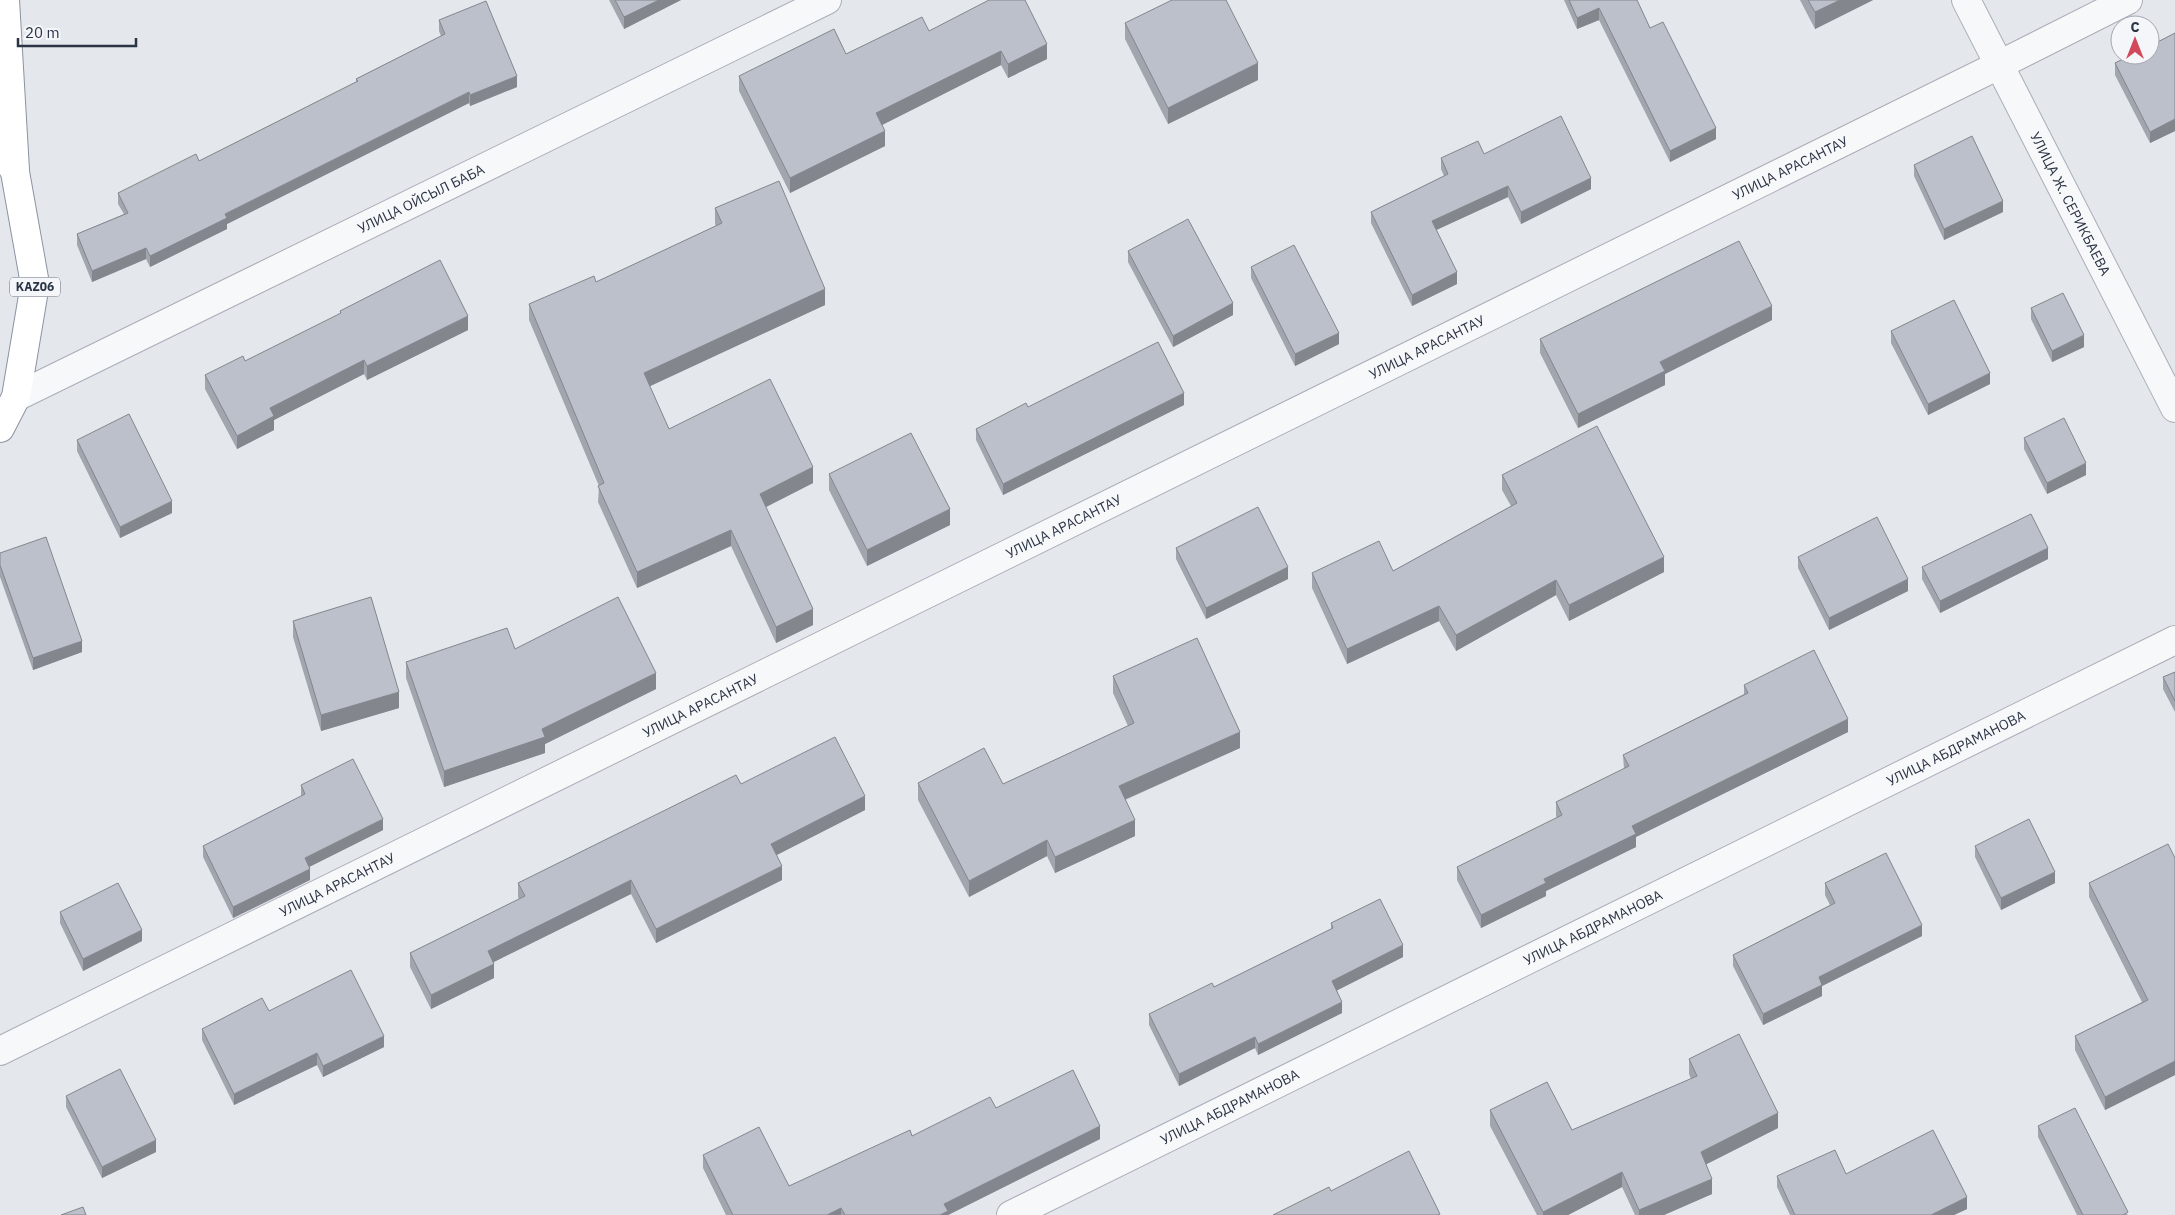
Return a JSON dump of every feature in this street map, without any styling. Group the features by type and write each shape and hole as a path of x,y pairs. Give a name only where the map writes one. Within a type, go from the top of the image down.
{"highway":[{"name":"KАZ06","path":"0,428 16,397 35,284 15,172 5,0"},
{"name":"KАZ06","path":"0,146 15,172"}],"street":[{"name":"УЛИЦА ОЙСЫЛ БАБА","path":"16,397 827,0"},
{"name":"УЛИЦА Ж. СЕРИКБАЕВА","path":"1966,0 2175,408"},
{"name":"УЛИЦА АРАСАНТАУ","path":"0,1052 2000,65 2128,0"},
{"name":"УЛИЦА АБДРАМАНОВА","path":"1011,1215 2175,640"}],"building":[{"path":"615,0 659,0 624,17"},
{"path":"989,0 1025,0 1047,44 1008,64 1001,51 876,113 885,131 790,178 739,76 834,29 846,54 922,17 929,31"},
{"path":"1172,0 1226,0 1258,63 1168,108 1125,23"},
{"path":"1569,0 1637,0 1650,28 1663,22 1716,128 1670,151 1599,8 1577,18"},
{"path":"1808,0 1840,0 1815,12"},
{"path":"486,1 517,76 470,95 469,92 225,214 227,218 150,256 146,248 92,271 77,234 128,213 118,193 196,154 199,161 358,81 356,79 445,34 439,20"},
{"path":"2175,33 2175,119 2150,132 2116,65 2160,65 2160,41"},
{"path":"1561,116 1591,178 1521,212 1508,186 1432,221 1457,272 1412,295 1371,212 1448,174 1441,158 1478,141 1484,154"},
{"path":"1972,136 2003,201 1944,229 1914,165"},
{"path":"779,181 825,289 644,373 669,429 770,379 813,467 760,494 813,609 776,627 731,530 637,572 598,486 604,483 529,304 594,276 596,282 722,223 715,208"},
{"path":"1188,219 1233,303 1173,336 1128,251"},
{"path":"1739,241 1772,306 1660,362 1665,371 1578,414 1540,339"},
{"path":"1294,245 1339,333 1295,354 1251,267"},
{"path":"440,260 468,316 367,366 364,360 270,408 274,416 237,436 205,375 243,356 245,361 341,313 340,311"},
{"path":"2063,293 2084,335 2052,351 2031,308"},
{"path":"1954,300 1990,373 1928,404 1891,331"},
{"path":"1158,342 1184,393 1003,484 976,429 1026,403 1028,407"},
{"path":"129,414 172,501 120,527 77,440"},
{"path":"2064,418 2086,463 2047,483 2024,438"},
{"path":"1597,426 1664,557 1569,605 1556,580 1456,635 1439,606 1347,649 1312,573 1379,541 1393,571 1517,503 1502,475"},
{"path":"911,433 950,509 867,550 829,474"},
{"path":"1258,507 1288,567 1206,608 1176,548"},
{"path":"2031,514 2048,548 1940,601 1922,567"},
{"path":"1877,517 1908,579 1829,618 1798,557"},
{"path":"46,537 82,641 33,658 0,565 0,553"},
{"path":"371,597 399,692 321,715 293,621"},
{"path":"618,597 656,673 542,729 545,737 444,771 406,662 507,628 515,649"},
{"path":"1197,638 1240,732 1119,786 1135,820 1055,857 1047,840 969,881 918,783 984,748 1003,784 1134,723 1113,676"},
{"path":"1814,650 1848,719 1632,826 1636,834 1544,879 1546,883 1481,915 1457,867 1562,815 1556,802 1629,766 1623,755 1748,693 1744,685"},
{"path":"2175,672 2175,701 2163,677"},
{"path":"835,737 865,796 771,844 782,866 656,929 631,880 488,951 494,964 431,995 410,953 525,896 518,883 736,775 741,784"},
{"path":"353,759 383,819 305,858 310,869 233,907 203,846 305,794 301,785"},
{"path":"2029,819 2055,872 2001,898 1975,846"},
{"path":"2168,844 2175,858 2175,1061 2105,1097 2075,1036 2148,1000 2089,883"},
{"path":"1886,853 1922,925 1819,977 1822,985 1763,1014 1733,955 1835,903 1825,883"},
{"path":"118,883 142,930 83,959 60,912"},
{"path":"1380,899 1403,945 1332,981 1342,1002 1258,1044 1255,1037 1179,1074 1149,1014 1212,983 1214,987 1333,928 1331,923"},
{"path":"351,970 384,1036 323,1066 317,1053 234,1094 202,1029 262,998 269,1011"},
{"path":"1739,1034 1778,1113 1701,1152 1712,1179 1639,1210 1622,1172 1543,1212 1490,1110 1547,1082 1572,1130 1697,1076 1689,1059"},
{"path":"120,1069 156,1140 102,1167 66,1096"},
{"path":"1073,1070 1100,1126 944,1204 948,1211 940,1215 845,1215 841,1208 827,1215 733,1215 703,1155 759,1127 789,1186 910,1130 912,1136 990,1097 996,1108"},
{"path":"2075,1108 2128,1212 2123,1215 2083,1215 2038,1126"},
{"path":"1933,1130 1967,1197 1931,1215 1795,1215 1777,1176 1835,1150 1846,1174"},
{"path":"1409,1151 1440,1214 1273,1215 1329,1187 1331,1191"},
{"path":"83,1207 86,1215 61,1215"}]}
